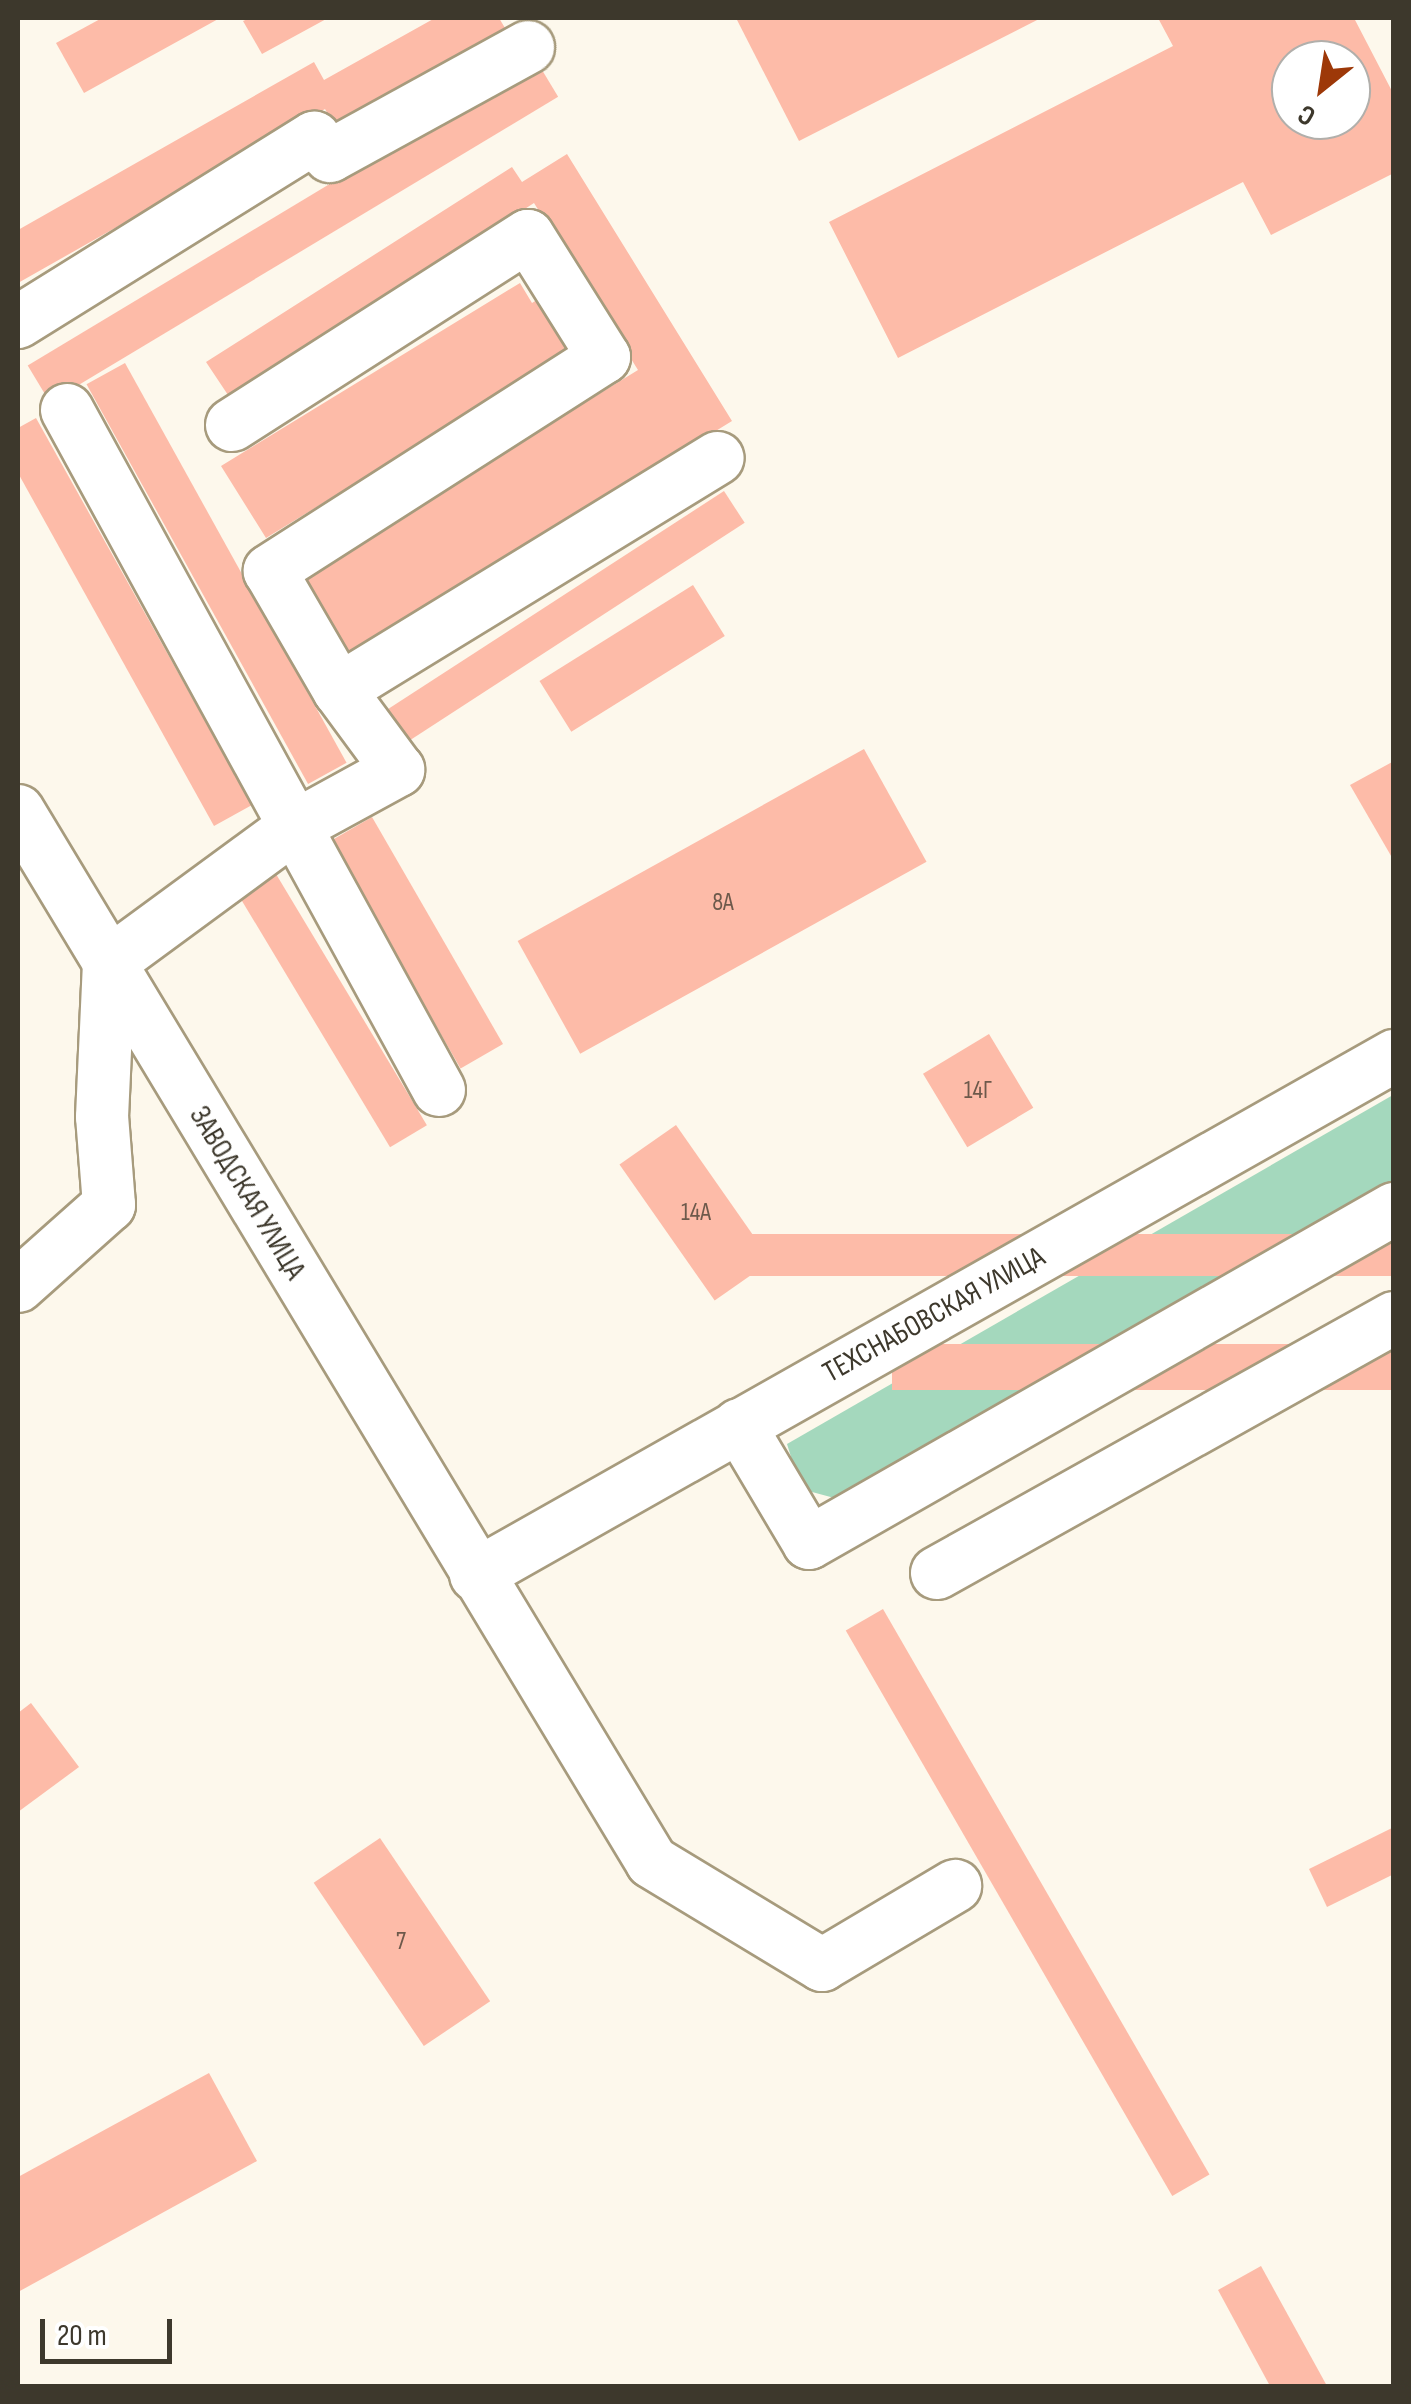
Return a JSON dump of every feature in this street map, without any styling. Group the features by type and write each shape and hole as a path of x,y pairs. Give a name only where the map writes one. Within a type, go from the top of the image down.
{"street":[{"path":"18,322 314,138 330,156 528,46"},
{"path":"18,1286 108,1205 102,1117 109,963 294,826 398,770 339,690 270,570 604,357 528,236 232,425"},
{"path":"67,410 439,1090"},
{"path":"339,690 718,458"},
{"name":"ЗАВОДСКАЯ УЛИЦА","path":"18,811 652,1862 822,1965 955,1886"},
{"name":"ТЕХСНАБОВСКАЯ УЛИЦА","path":"476,1575 1394,1056"},
{"path":"739,1426 809,1544 1394,1209"},
{"path":"938,1573 1394,1318"}],"green space":[{"path":"1393,1095 1393,1181 838,1499 801,1489 787,1444"}],"building":[{"path":"102,18 220,18 84,93 56,43"},
{"path":"328,18 262,54 243,21"},
{"path":"435,18 499,18 508,33 337,130 325,109 18,283 18,230 314,62 324,80"},
{"path":"736,18 1041,18 799,141"},
{"path":"1158,18 1354,18 1365,40 1271,40 1271,140 1371,140 1371,51 1394,95 1394,173 1271,235 1243,182 898,358 829,222 1173,46"},
{"path":"536,60 558,97 50,402 28,365"},
{"path":"567,154 732,421 348,657 299,578 638,370 534,203 230,398 206,362 512,167 522,182"},
{"path":"520,283 532,303 551,291 584,343 266,538 221,466"},
{"path":"125,363 347,763 308,784 87,384"},
{"path":"36,418 252,805 214,826 18,473 18,428"},
{"path":"724,491 745,523 404,744 383,712"},
{"path":"693,585 725,636 571,732 540,681"},
{"path":"864,749 927,862 580,1054 518,941"},
{"path":"1394,761 1394,861 1350,785"},
{"path":"372,817 503,1044 461,1068 330,842"},
{"path":"276,874 427,1125 390,1147 239,896"},
{"path":"989,1034 1033,1108 967,1147 923,1074"},
{"path":"676,1125 771,1261 715,1301 619,1165"},
{"path":"725,1234 1394,1234 1394,1276 725,1276"},
{"path":"892,1344 1394,1344 1394,1390 892,1390"},
{"path":"883,1609 1210,2175 1172,2196 846,1630"},
{"path":"31,1703 79,1767 18,1812 18,1713"},
{"path":"1394,1827 1394,1874 1327,1907 1309,1869"},
{"path":"380,1838 490,2001 424,2046 314,1883"},
{"path":"209,2073 257,2161 18,2292 18,2177"},
{"path":"1261,2266 1327,2386 1270,2386 1218,2290"}]}
